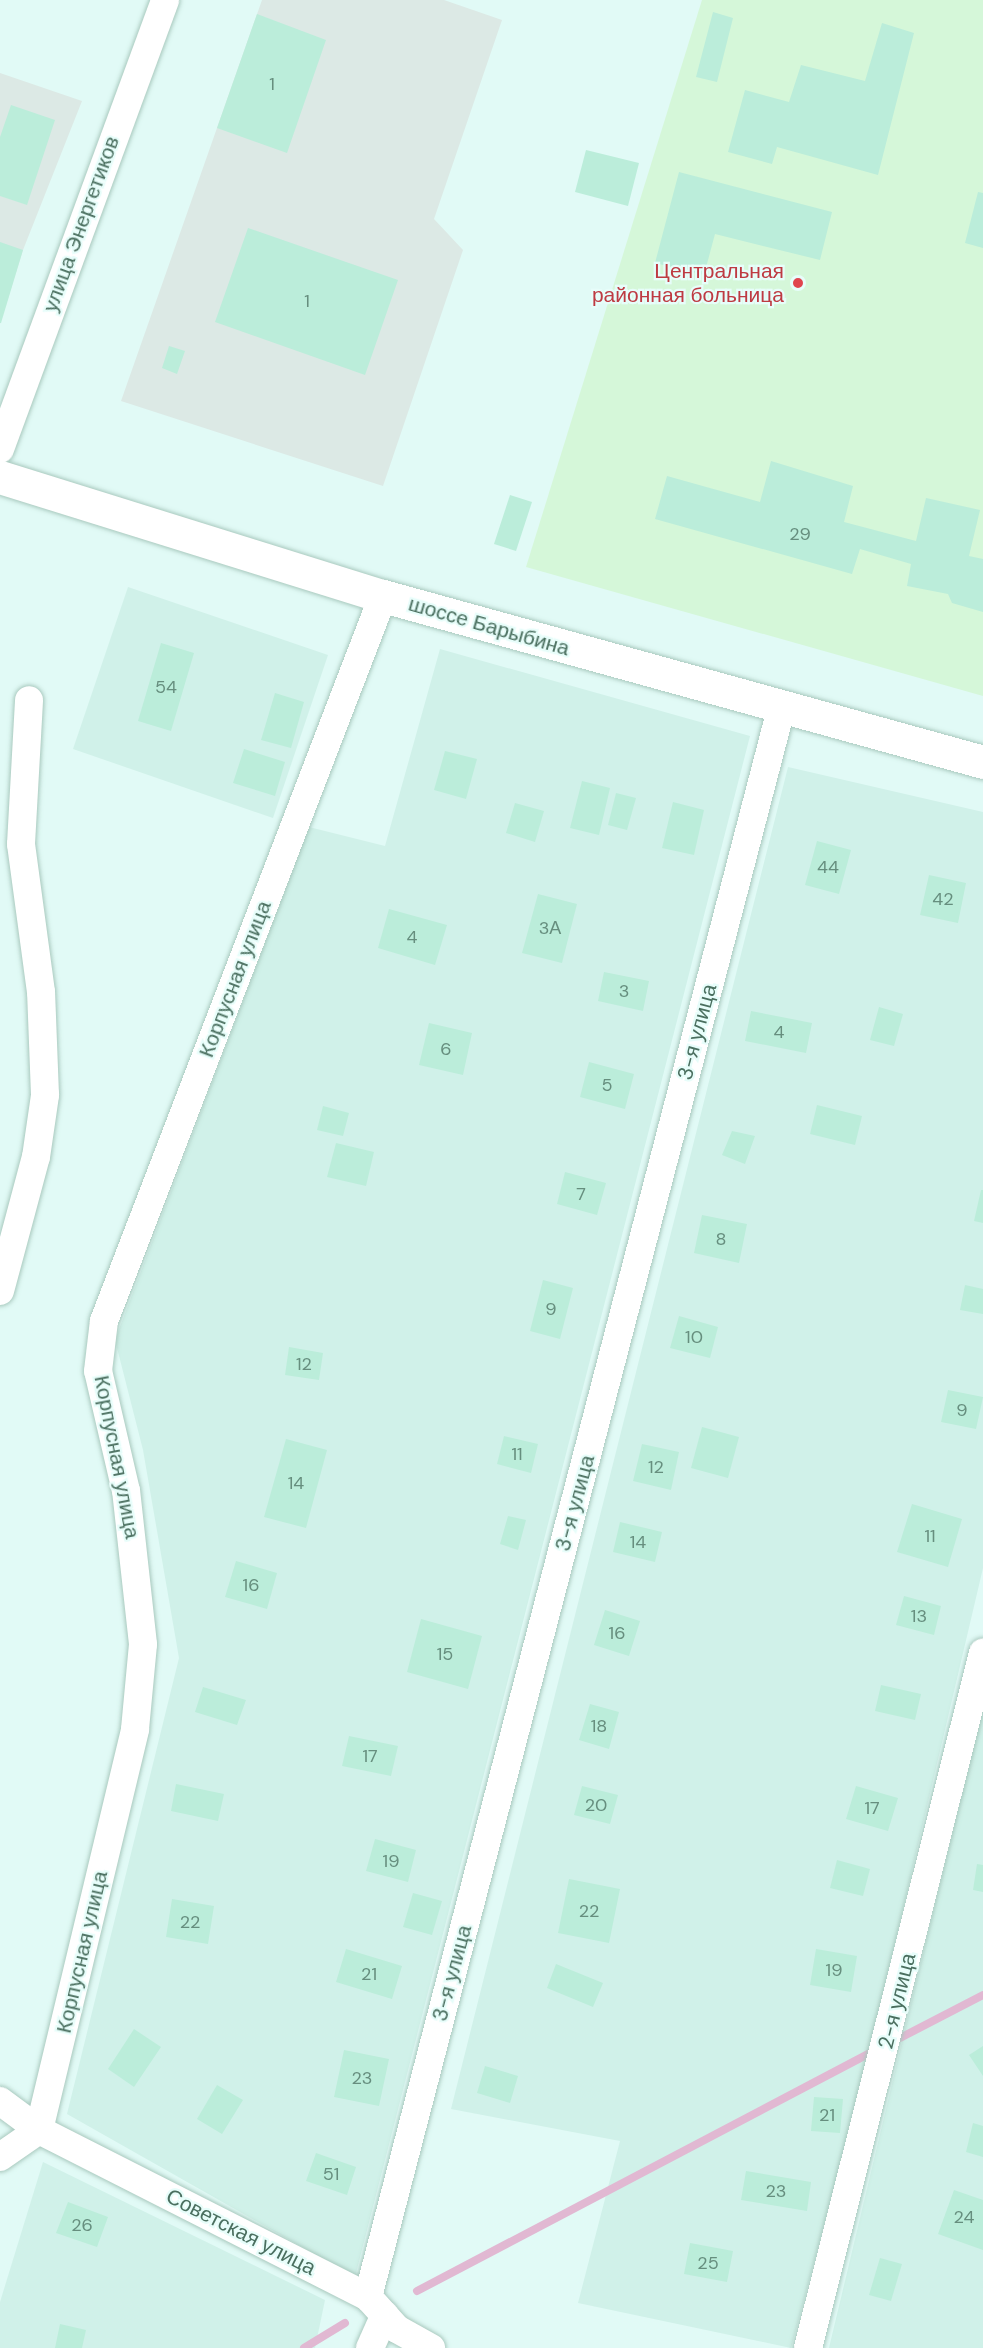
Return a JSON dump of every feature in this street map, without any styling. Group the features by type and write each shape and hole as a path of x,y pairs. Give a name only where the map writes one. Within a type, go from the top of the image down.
{"main road":[{"name":"шоссе Барыбина","path":"0,477 382,596 781,709 983,762"}],"street":[{"name":"улица Энергетиков","path":"0,449 165,0"},
{"name":"Корпусная улица","path":"39,2130 135,1729 143,1644 126,1491 98,1371 104,1321 382,596"},
{"path":"0,1291 34,1168 45,1095 41,992 21,844 29,700"},
{"name":"3-я улица","path":"370,2348 376,2306 781,709"},
{"name":"2-я улица","path":"808,2348 982,1664"},
{"name":"Советская улица","path":"0,2101 39,2130 376,2306 397,2329 431,2348"},
{"path":"0,2157 39,2130"}],"shaded area":[{"path":"262,0 444,0 502,20 434,219 463,250 383,486 121,401"},
{"name":"Центральная районная больница","path":"702,0 983,0 983,696 526,567"},
{"path":"0,73 82,101 23,250 0,324"},
{"path":"128,587 328,655 273,818 73,749"},
{"path":"440,649 750,736 355,2277 67,2114 179,1658 143,1450 115,1340 309,827 385,846"},
{"path":"788,767 983,812 983,1568 862,2083 791,2348 578,2303 620,2141 451,2109"},
{"path":"983,1708 983,2348 829,2348 912,2000"},
{"path":"43,2162 325,2300 315,2348 0,2348 0,2302"}],"building":[{"path":"713,12 733,18 717,82 696,77"},
{"path":"257,14 326,40 287,153 217,128"},
{"path":"882,23 914,33 878,175 777,147 772,164 728,152 745,90 789,102 801,65 865,81"},
{"path":"11,105 55,120 27,205 0,196 0,137"},
{"path":"586,150 639,163 628,206 575,192"},
{"path":"679,172 832,212 820,260 715,234 704,275 655,263"},
{"path":"978,192 983,193 983,248 965,243"},
{"path":"248,228 398,280 365,375 215,322"},
{"path":"0,242 23,250 1,323 0,323"},
{"path":"169,346 185,351 177,374 162,368"},
{"path":"771,461 853,486 844,522 916,541 926,498 980,510 969,556 983,559 983,612 952,603 948,594 907,586 911,564 860,549 852,574 655,519 667,476 760,502"},
{"path":"510,495 532,502 516,551 494,544"},
{"path":"161,643 194,653 171,731 138,721"},
{"path":"275,693 304,702 291,748 261,740"},
{"path":"244,749 285,762 275,796 233,783"},
{"path":"445,751 477,759 466,799 434,790"},
{"path":"582,781 610,788 599,835 570,828"},
{"path":"616,793 636,798 627,830 608,825"},
{"path":"673,802 704,810 694,855 662,848"},
{"path":"515,803 544,811 535,842 506,833"},
{"path":"817,841 851,850 839,894 805,885"},
{"path":"929,875 966,883 958,923 920,915"},
{"path":"538,894 577,904 562,963 522,953"},
{"path":"389,909 447,925 435,965 378,948"},
{"path":"604,972 649,981 643,1011 598,1001"},
{"path":"879,1007 903,1014 894,1046 870,1040"},
{"path":"751,1011 812,1023 806,1053 745,1041"},
{"path":"429,1023 472,1033 463,1075 419,1065"},
{"path":"589,1062 634,1074 625,1109 580,1097"},
{"path":"817,1105 862,1116 855,1145 810,1134"},
{"path":"323,1106 349,1113 343,1136 317,1130"},
{"path":"732,1131 755,1136 745,1164 722,1155"},
{"path":"336,1143 374,1152 366,1186 327,1177"},
{"path":"565,1172 606,1183 597,1215 557,1204"},
{"path":"981,1190 983,1190 983,1223 974,1221"},
{"path":"702,1215 747,1224 739,1263 694,1253"},
{"path":"543,1280 573,1288 560,1339 530,1331"},
{"path":"965,1285 983,1289 983,1314 960,1310"},
{"path":"679,1316 718,1327 710,1358 670,1348"},
{"path":"289,1347 323,1353 319,1380 285,1375"},
{"path":"948,1390 983,1397 976,1429 941,1422"},
{"path":"702,1427 739,1437 728,1478 691,1468"},
{"path":"504,1436 538,1444 531,1473 497,1464"},
{"path":"286,1439 327,1450 306,1528 264,1517"},
{"path":"642,1444 679,1452 671,1490 633,1481"},
{"path":"912,1504 962,1519 948,1567 897,1552"},
{"path":"508,1516 526,1520 518,1550 500,1544"},
{"path":"620,1522 662,1532 655,1562 613,1552"},
{"path":"236,1561 277,1573 267,1609 225,1597"},
{"path":"904,1596 941,1606 934,1635 896,1625"},
{"path":"605,1610 640,1621 629,1656 594,1645"},
{"path":"421,1619 482,1636 468,1689 407,1672"},
{"path":"881,1685 921,1694 915,1720 875,1711"},
{"path":"203,1687 246,1700 237,1725 195,1712"},
{"path":"590,1704 619,1712 609,1749 579,1740"},
{"path":"349,1736 398,1746 391,1776 342,1766"},
{"path":"176,1784 224,1794 218,1821 171,1811"},
{"path":"582,1786 618,1795 610,1824 574,1815"},
{"path":"856,1786 898,1798 888,1831 846,1819"},
{"path":"375,1839 416,1850 408,1882 366,1871"},
{"path":"837,1860 870,1869 863,1896 830,1888"},
{"path":"977,1864 983,1865 983,1892 973,1890"},
{"path":"569,1879 620,1889 609,1943 558,1933"},
{"path":"413,1893 442,1901 432,1935 403,1927"},
{"path":"172,1899 214,1906 208,1944 166,1937"},
{"path":"346,1949 402,1966 392,1999 336,1982"},
{"path":"816,1949 857,1956 851,1992 810,1985"},
{"path":"556,1964 603,1983 593,2007 547,1988"},
{"path":"134,2029 161,2047 134,2087 108,2069"},
{"path":"983,2046 983,2076 969,2055"},
{"path":"344,2050 389,2059 379,2106 334,2097"},
{"path":"485,2066 518,2076 510,2103 477,2093"},
{"path":"217,2085 243,2100 222,2134 197,2119"},
{"path":"814,2097 843,2099 840,2133 811,2131"},
{"path":"973,2123 983,2126 983,2157 966,2152"},
{"path":"316,2153 356,2167 347,2195 306,2181"},
{"path":"746,2171 811,2182 807,2211 741,2200"},
{"path":"954,2190 983,2200 983,2250 938,2234"},
{"path":"68,2202 108,2217 97,2247 56,2233"},
{"path":"690,2243 733,2251 727,2282 684,2274"},
{"path":"880,2258 902,2264 891,2301 869,2295"},
{"path":"60,2324 86,2330 82,2348 55,2348"}],"waterway":[{"path":"900,2038 983,1995"},
{"path":"417,2291 870,2053"},
{"path":"304,2348 345,2323"}],"place":[{"name":"Центральная районная больница","path":"798,283"}]}
